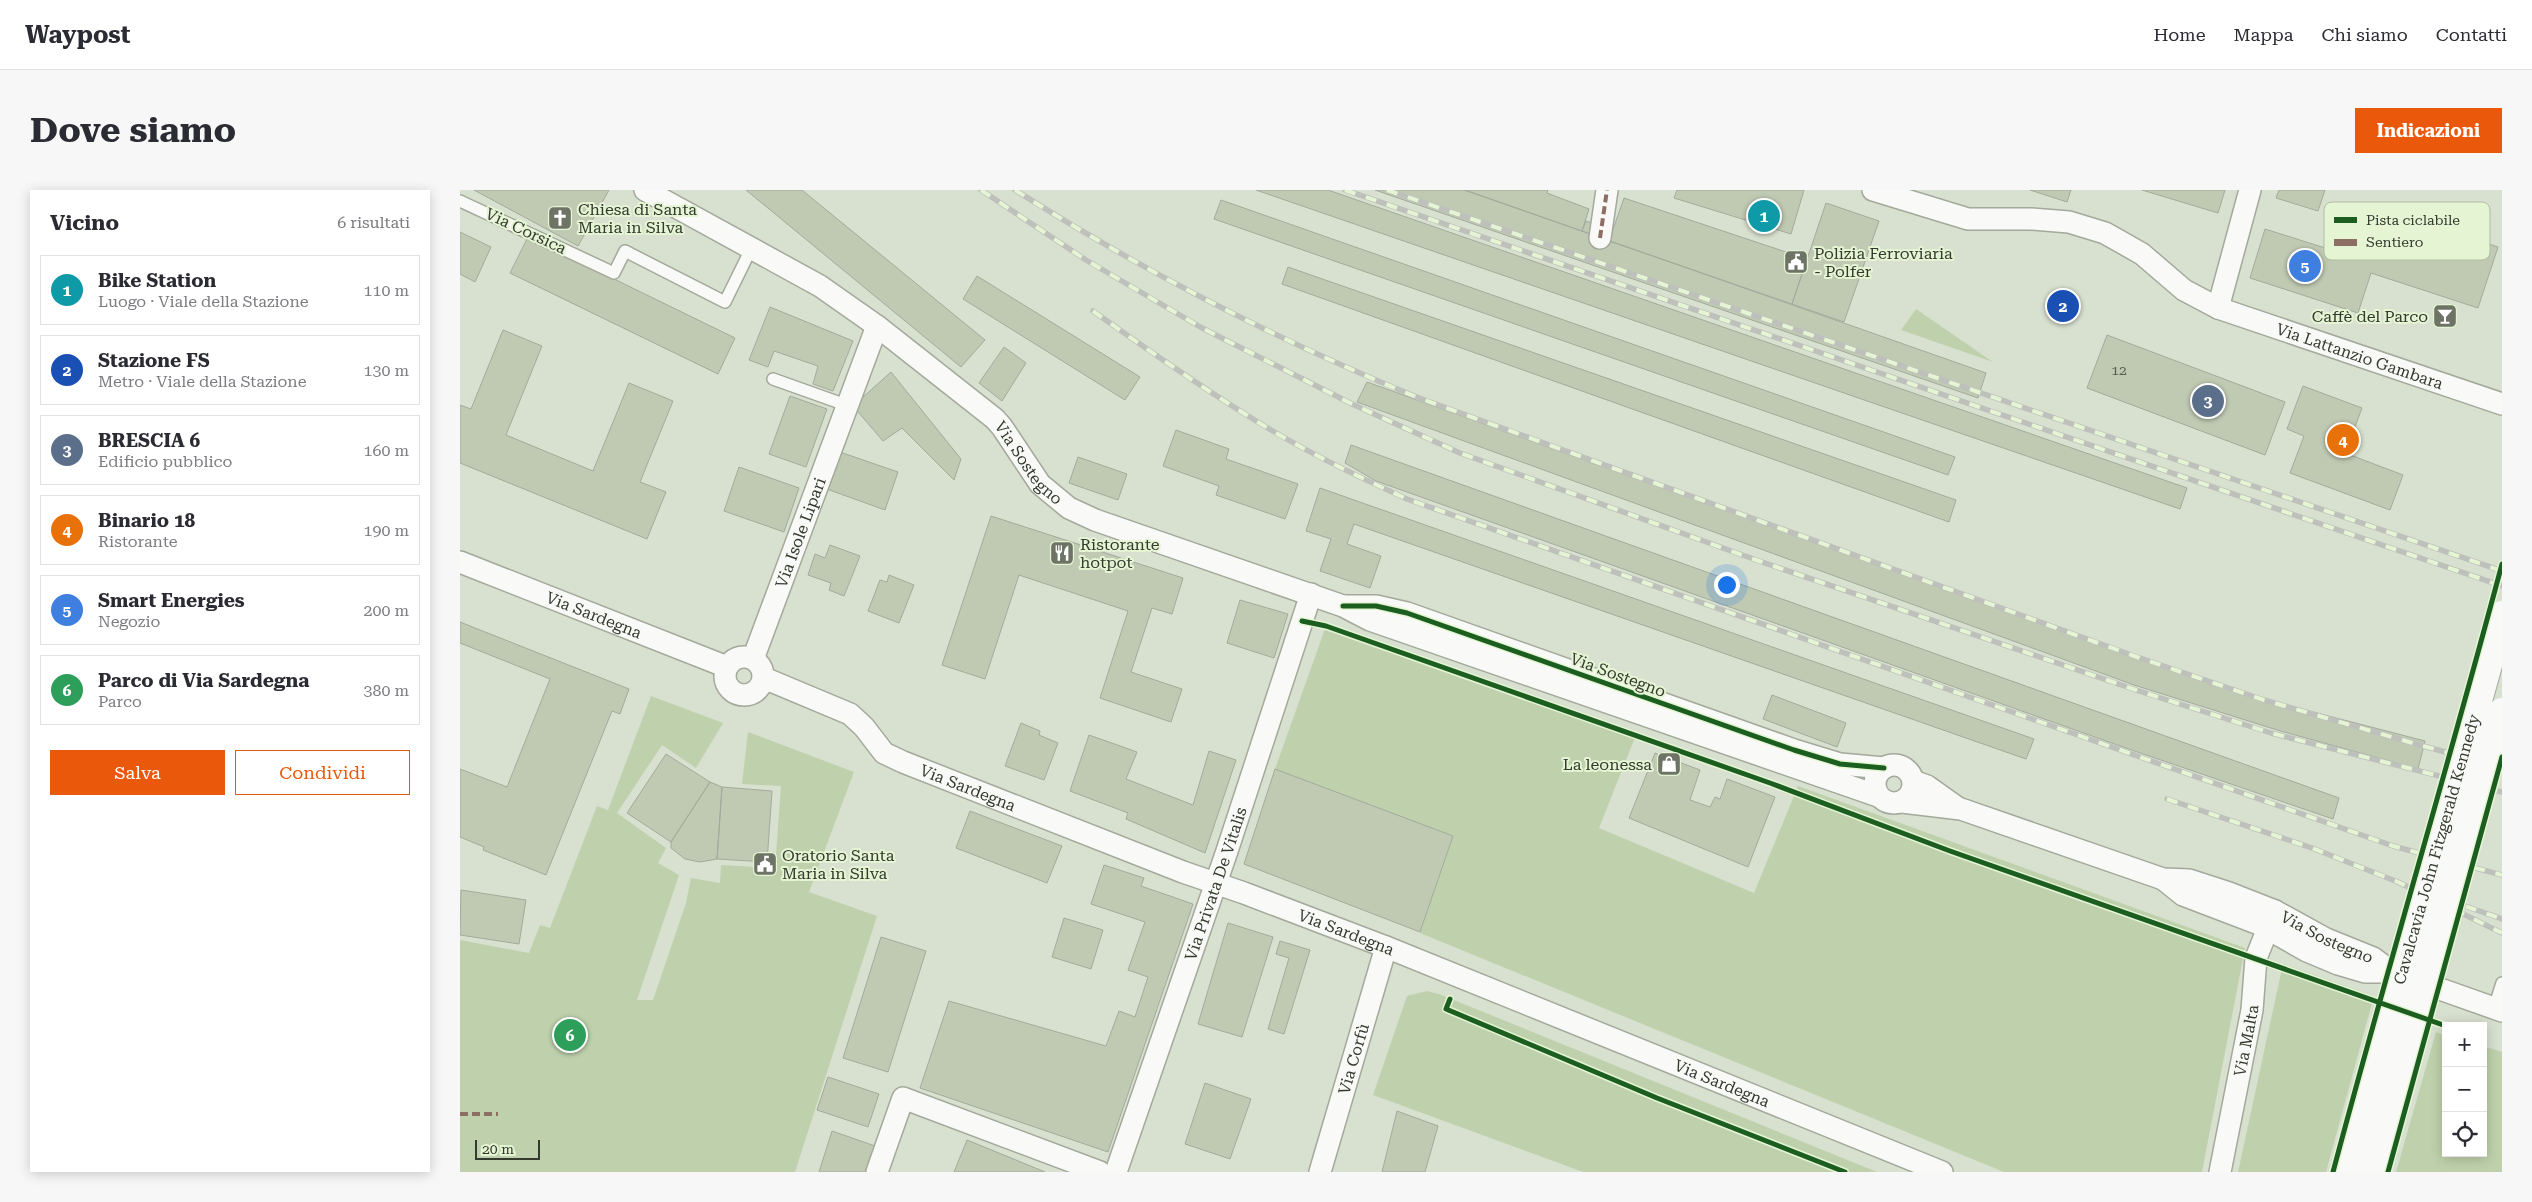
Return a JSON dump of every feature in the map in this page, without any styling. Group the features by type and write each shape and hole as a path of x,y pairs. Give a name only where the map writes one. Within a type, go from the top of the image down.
{"street":[{"name":"Via Sostegno","path":"645,190 820,286 877,326 995,419 1040,484 1069,508 1095,520 1311,594 1343,606 1370,620 1878,796 1889,803 1902,802 1961,809 2163,879 2183,895 2272,920 2308,951 2338,964 2365,972 2392,972 2451,991 2498,1010"},
{"path":"1600,238 1607,190"},
{"name":"Via Lattanzio Gambara","path":"1873,190 1949,215 1973,220 2031,219 2069,222 2105,233 2142,254 2184,290 2218,308 2502,404"},
{"path":"2218,308 2250,190"},
{"name":"Via Isole Lipari","path":"753,659 877,326"},
{"name":"Via Sardegna","path":"460,562 727,667"},
{"name":"Via Privata De Vitalis","path":"1116,1172 1216,885 1311,594"},
{"name":"Via Sostegno","path":"1343,606 1376,606 1407,613 1794,750 1840,764 1884,768 1896,765 1902,767 1911,775 1913,781 1927,786 1961,809"},
{"name":"Cavalcavia John Fitzgerald Kennedy","path":"2349,1172 2380,1050 2502,615"},
{"path":"745,656 753,659 763,670 764,678 762,685 758,691 744,696 737,695 727,685 725,673 727,667 736,658 745,656"},
{"name":"Via Sardegna","path":"764,678 850,714 864,727 884,753 1216,885 1244,892 1386,947 1942,1172"},
{"name":"Cavalcavia John Fitzgerald Kennedy","path":"2373,1172 2502,712"},
{"path":"1878,796 1875,789 1876,777 1884,768"},
{"path":"1902,802 1911,793 1913,781"},
{"name":"Via Malta","path":"2220,1172 2252,1010 2256,958 2272,920"},
{"name":"Via Corfù","path":"1320,1172 1386,947"},
{"path":"877,1172 903,1098 1100,1172"}],"lane":[{"name":"Via Corsica","path":"460,201 614,273 625,251 725,302 751,249"},
{"path":"773,379 846,405"},
{"path":"2498,1010 2502,983"}],"green space":[{"path":"1916,309 1993,362 1901,330"},
{"path":"1326,626 1636,735 1599,828 1754,893 1798,786 2245,948 2202,1172 2004,1172 1420,933 1453,836 1275,769"},
{"path":"651,696 723,723 696,768 662,745 617,813 666,848 658,863 679,875 637,1000 653,1000 686,903 691,878 720,883 721,865 775,868 781,786 742,784 748,732 854,772 809,892 877,916 795,1172 460,1172 460,940 529,953 540,925 550,928 597,806 608,810"},
{"path":"2283,964 2374,996 2326,1172 2238,1172"},
{"path":"1427,991 1439,994 1877,1172 1583,1172 1373,1095 1407,996"},
{"path":"2436,1032 2442,1034 2442,1157 2487,1157 2487,1047 2502,1052 2502,1172 2396,1172"}],"building":[{"name":"Chiesa di Santa Maria in Silva","path":"474,190 609,190 578,246"},
{"path":"746,190 802,190 985,340 961,367"},
{"path":"1256,190 1328,190 2187,488 2180,509"},
{"path":"1375,190 1465,190 1986,373 1978,398"},
{"path":"1464,190 1548,190 1547,193 1589,209 1582,231"},
{"path":"1677,190 1804,190 1791,234 1674,198"},
{"path":"2030,190 2071,190 2067,202"},
{"path":"2142,190 2225,190 2218,213"},
{"path":"2279,190 2325,190 2318,211 2276,198"},
{"path":"1624,198 1807,259 1792,304 1609,241"},
{"path":"1221,200 1955,457 1948,475 1214,219"},
{"path":"1826,203 1879,221 1844,322 1792,304"},
{"path":"1586,221 1596,225 1593,235 1582,231"},
{"path":"2265,229 2324,248 2324,260 2490,260 2490,244 2498,247 2478,308 2371,273 2358,313 2250,278"},
{"path":"460,232 491,247 475,282 460,274"},
{"path":"528,237 735,338 718,374 510,273"},
{"path":"1288,267 1956,500 1949,522 1282,284"},
{"path":"977,276 1140,377 1125,400 963,299"},
{"path":"770,307 853,341 833,391 813,384 818,366 774,351 768,367 749,360"},
{"path":"503,330 542,346 506,435 593,471 629,383 673,401 640,482 666,492 647,539 460,463 460,405 471,409"},
{"path":"2107,335 2285,402 2265,455 2087,388"},
{"path":"1004,347 1026,363 1002,401 979,383"},
{"path":"891,372 961,459 954,480 902,428 883,441 853,406"},
{"path":"1367,382 2142,660 2286,705 2425,741 2418,769 2277,730 2134,685 1357,402"},
{"path":"2303,386 2362,408 2345,453 2403,475 2390,510 2290,473 2304,436 2287,429"},
{"path":"790,396 827,409 806,467 769,454"},
{"path":"1176,430 1229,449 1226,459 1298,484 1285,519 1216,495 1219,486 1163,466"},
{"path":"1351,445 2339,798 2333,819 2120,746 1376,481 1345,463"},
{"path":"837,451 898,472 885,510 824,488"},
{"path":"1078,457 1127,474 1118,500 1069,483"},
{"path":"739,467 799,488 784,532 724,511"},
{"path":"1320,488 2034,739 2026,759 1354,524 1347,544 1381,556 1370,588 1320,571 1331,539 1306,531"},
{"path":"991,516 1183,578 1172,614 1152,608 1131,672 1182,689 1171,722 1100,698 1128,611 1019,575 985,679 942,665"},
{"path":"830,545 860,556 844,596 829,590 831,583 808,575 815,554 825,558"},
{"path":"889,575 914,585 899,623 868,611 880,580 887,582"},
{"path":"1240,600 1288,614 1274,658 1227,643"},
{"path":"460,622 629,689 620,714 612,711 546,875 483,850 484,847 460,837 460,769 507,787 550,679 460,643"},
{"path":"1772,695 1846,723 1837,747 1763,719"},
{"path":"1021,723 1040,731 1039,735 1058,743 1044,780 1005,766"},
{"path":"1089,735 1137,752 1126,779 1193,805 1209,751 1236,760 1205,853 1126,819 1128,813 1070,791"},
{"path":"1655,753 1700,770 1690,800 1710,807 1715,797 1720,799 1727,779 1775,797 1748,867 1629,818"},
{"path":"666,754 710,782 671,842 627,813"},
{"path":"1275,769 1453,836 1420,932 1244,864"},
{"path":"710,782 722,787 717,859 700,862 685,859 671,848 671,842"},
{"path":"722,787 772,791 767,862 717,859"},
{"path":"970,811 1062,846 1047,883 956,848"},
{"path":"1104,865 1144,878 1141,886 1193,904 1108,1152 920,1088 949,1001 1106,1046 1119,1011 1135,1017 1148,977 1128,970 1145,922 1091,904"},
{"path":"461,890 526,900 519,944 460,935"},
{"path":"1064,918 1103,930 1091,969 1052,957"},
{"path":"1228,923 1273,937 1242,1037 1198,1024"},
{"path":"881,937 926,951 888,1072 843,1058"},
{"path":"1280,941 1310,950 1284,1034 1268,1029 1289,958 1276,954"},
{"path":"828,1077 879,1094 868,1127 817,1110"},
{"path":"1205,1083 1251,1099 1230,1159 1185,1144"},
{"path":"1397,1111 1438,1126 1425,1172 1382,1172"},
{"path":"832,1131 878,1147 869,1172 819,1172"},
{"path":"967,1140 1011,1158 1045,1172 954,1172"}],"railway":[{"path":"981,190 1086,260 1202,328 1352,404 1460,453 1759,561 2139,691 2271,733 2502,792"},
{"path":"1015,190 1112,249 1212,303 1315,353 1419,398 2137,657 2264,700 2502,767"},
{"path":"1345,190 2502,586"},
{"path":"1387,190 2502,571"},
{"path":"1093,311 1192,380 1290,441 1407,499 2393,846 2502,875"},
{"path":"2167,799 2312,848 2398,882 2502,933"},
{"path":"2445,899 2502,919"}],"marked path":[{"path":"1600,238 1607,190"},
{"path":"460,1114 498,1114"}],"cycle path":[{"path":"2333,1172 2502,564"},
{"path":"1343,606 1376,606 1407,613 1794,750 1840,764 1884,768"},
{"path":"1302,621 1326,626 1770,783 1950,851 2442,1025"},
{"path":"2388,1172 2502,757"},
{"path":"1450,999 1446,1009 1657,1098 1845,1172"}],"place":[{"name":"Bike Station","path":"1764,216"},
{"name":"Chiesa di Santa Maria in Silva","path":"560,218"},
{"name":"Polizia Ferroviaria - Polfer","path":"1796,262"},
{"name":"Smart Energies","path":"2305,266"},
{"name":"Stazione FS","path":"2063,306"},
{"name":"Caffè del Parco","path":"2445,316"},
{"name":"BRESCIA 6","path":"2208,401"},
{"name":"Binario 18","path":"2343,440"},
{"name":"Ristorante hotpot","path":"1062,553"},
{"name":"La leonessa","path":"1669,764"},
{"name":"Oratorio Santa Maria in Silva","path":"765,864"},
{"name":"Parco di Via Sardegna","path":"570,1035"}]}
